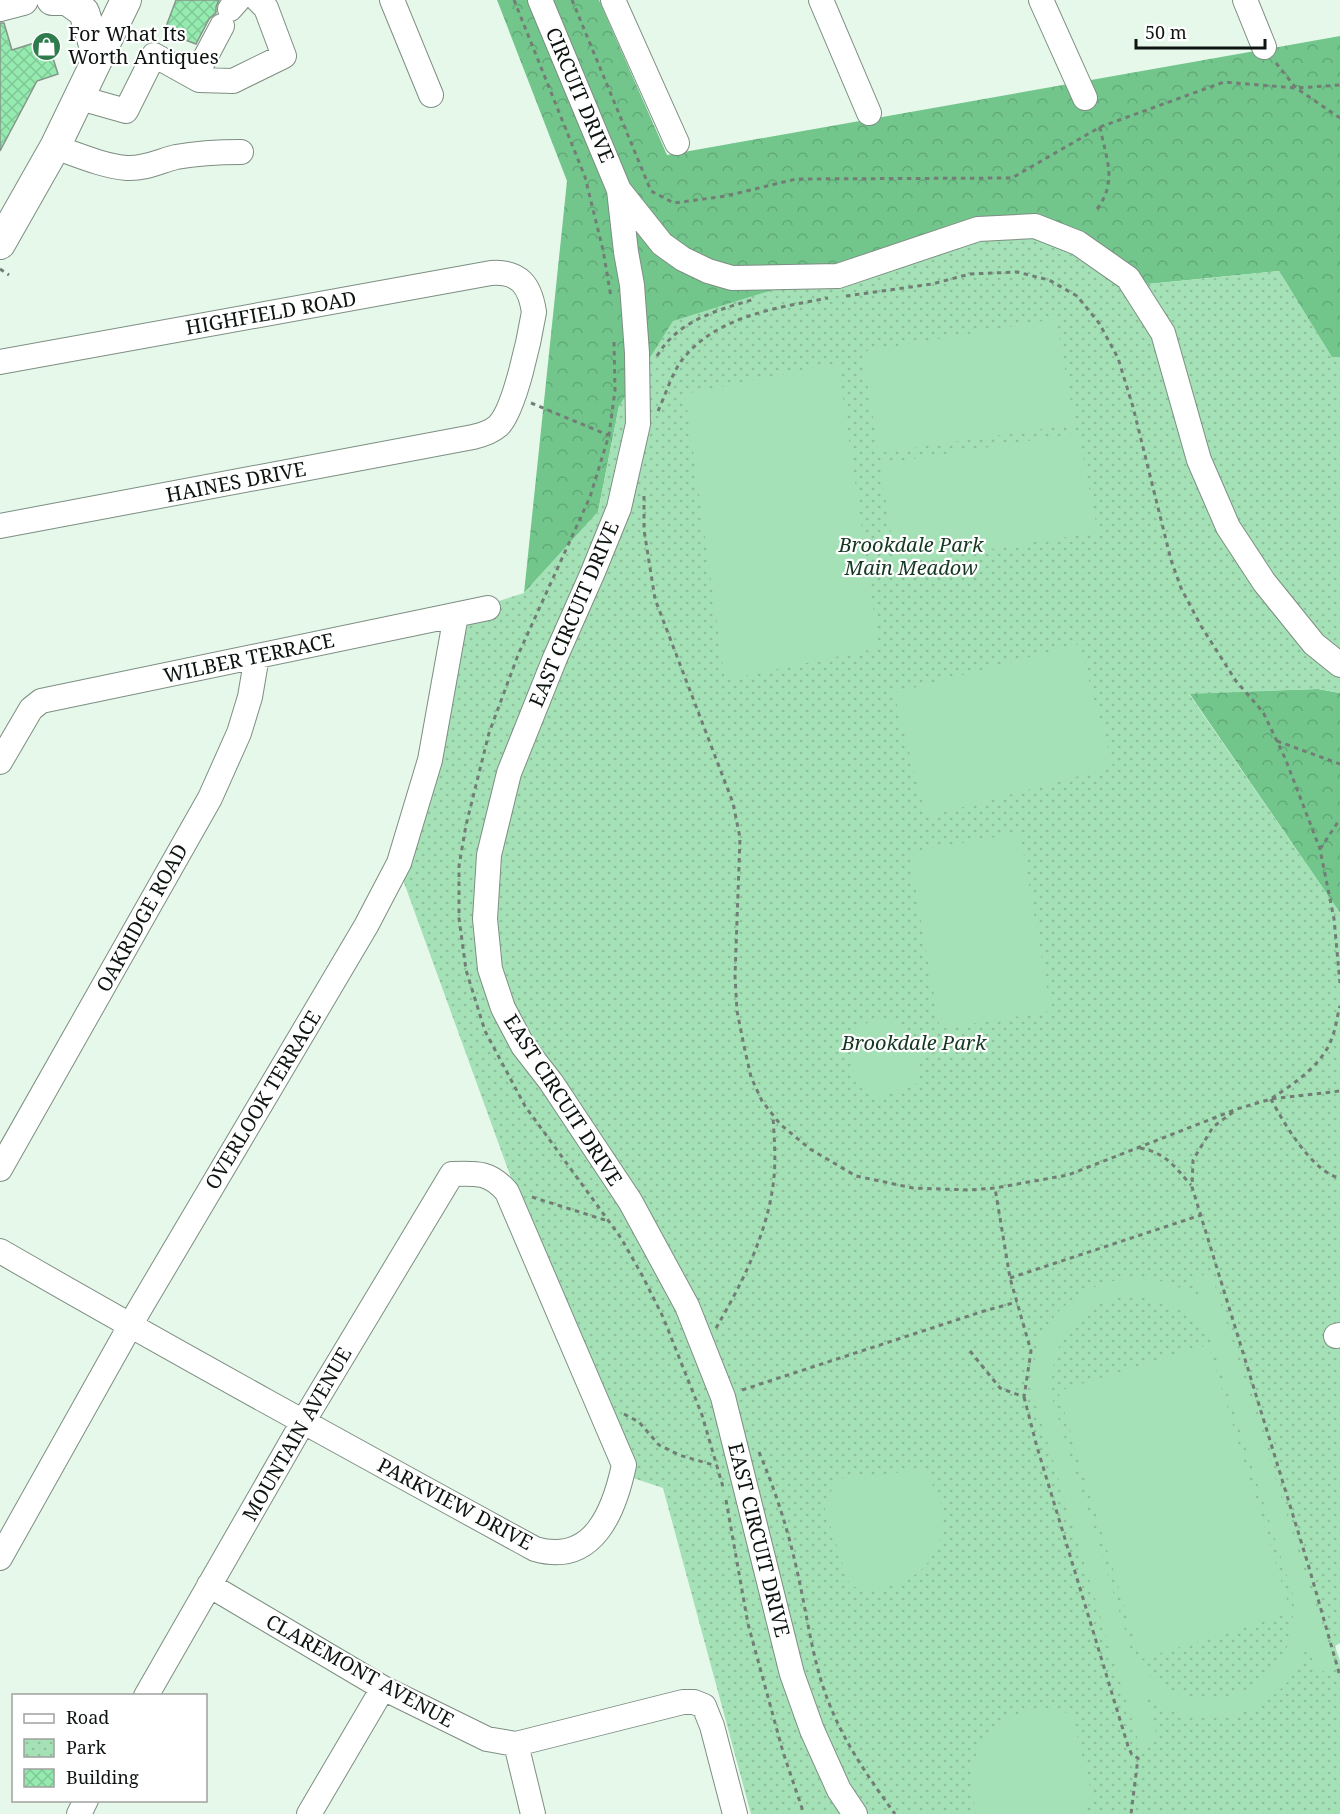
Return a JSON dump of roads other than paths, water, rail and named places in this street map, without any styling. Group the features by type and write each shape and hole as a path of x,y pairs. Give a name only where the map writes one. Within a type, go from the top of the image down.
{"main road":[{"path":"0,6 23,0"},
{"path":"52,0 67,0 84,12 98,58"},
{"path":"0,244 56,147 126,0"}],"street":[{"path":"80,98 126,111 154,55 199,80 233,81 284,56 266,9 258,0"},
{"path":"392,0 431,95"},
{"name":"CIRCUIT DRIVE","path":"540,0 619,190"},
{"path":"613,0 677,143"},
{"path":"821,0 869,113"},
{"path":"1041,0 1085,98"},
{"path":"1245,0 1264,48"},
{"path":"195,77 230,12"},
{"path":"56,147 109,165 128,168 209,152 241,152"},
{"path":"619,190 662,244 683,259 708,271 732,278 838,276 978,229 1035,226 1078,243 1128,278 1163,333 1199,460 1228,527 1263,582 1314,644 1340,665"},
{"name":"EAST CIRCUIT DRIVE","path":"619,190 632,285 637,353 638,424 619,508 555,657 509,773 489,855 485,919 490,969 503,1008 523,1046 551,1082 630,1201 678,1288 723,1397 792,1674 812,1730 839,1790 855,1814"},
{"name":"HIGHFIELD ROAD","path":"0,362 491,273 505,272 514,275 526,286 531,297"},
{"name":"HAINES DRIVE","path":"0,526 486,433 505,417 513,395 532,326 534,312 531,297"},
{"name":"WILBER TERRACE","path":"0,762 31,709 41,701 488,608"},
{"name":"OVERLOOK TERRACE","path":"0,1558 130,1326 366,926 399,863 430,760 456,615"},
{"name":"OAKRIDGE ROAD","path":"0,1169 210,798 239,733 250,697 257,656"},
{"name":"PARKVIEW DRIVE","path":"0,1251 130,1326 535,1549 563,1553 581,1547 594,1535 610,1513 624,1465 507,1192 490,1177 472,1173 452,1174"},
{"name":"MOUNTAIN AVENUE","path":"147,1694 303,1422 452,1174"},
{"name":"CLAREMONT AVENUE","path":"209,1585 383,1688 487,1739 516,1744"},
{"path":"309,1814 383,1688"},
{"path":"533,1814 516,1744 683,1702 694,1702 704,1706 712,1726 735,1814"}],"place":[{"name":"For What Its Worth Antiques","path":"47,46"}],"park label":[{"name":"Brookdale Park Main Meadow","path":"911,556"},
{"name":"Brookdale Park","path":"914,1043"}]}
